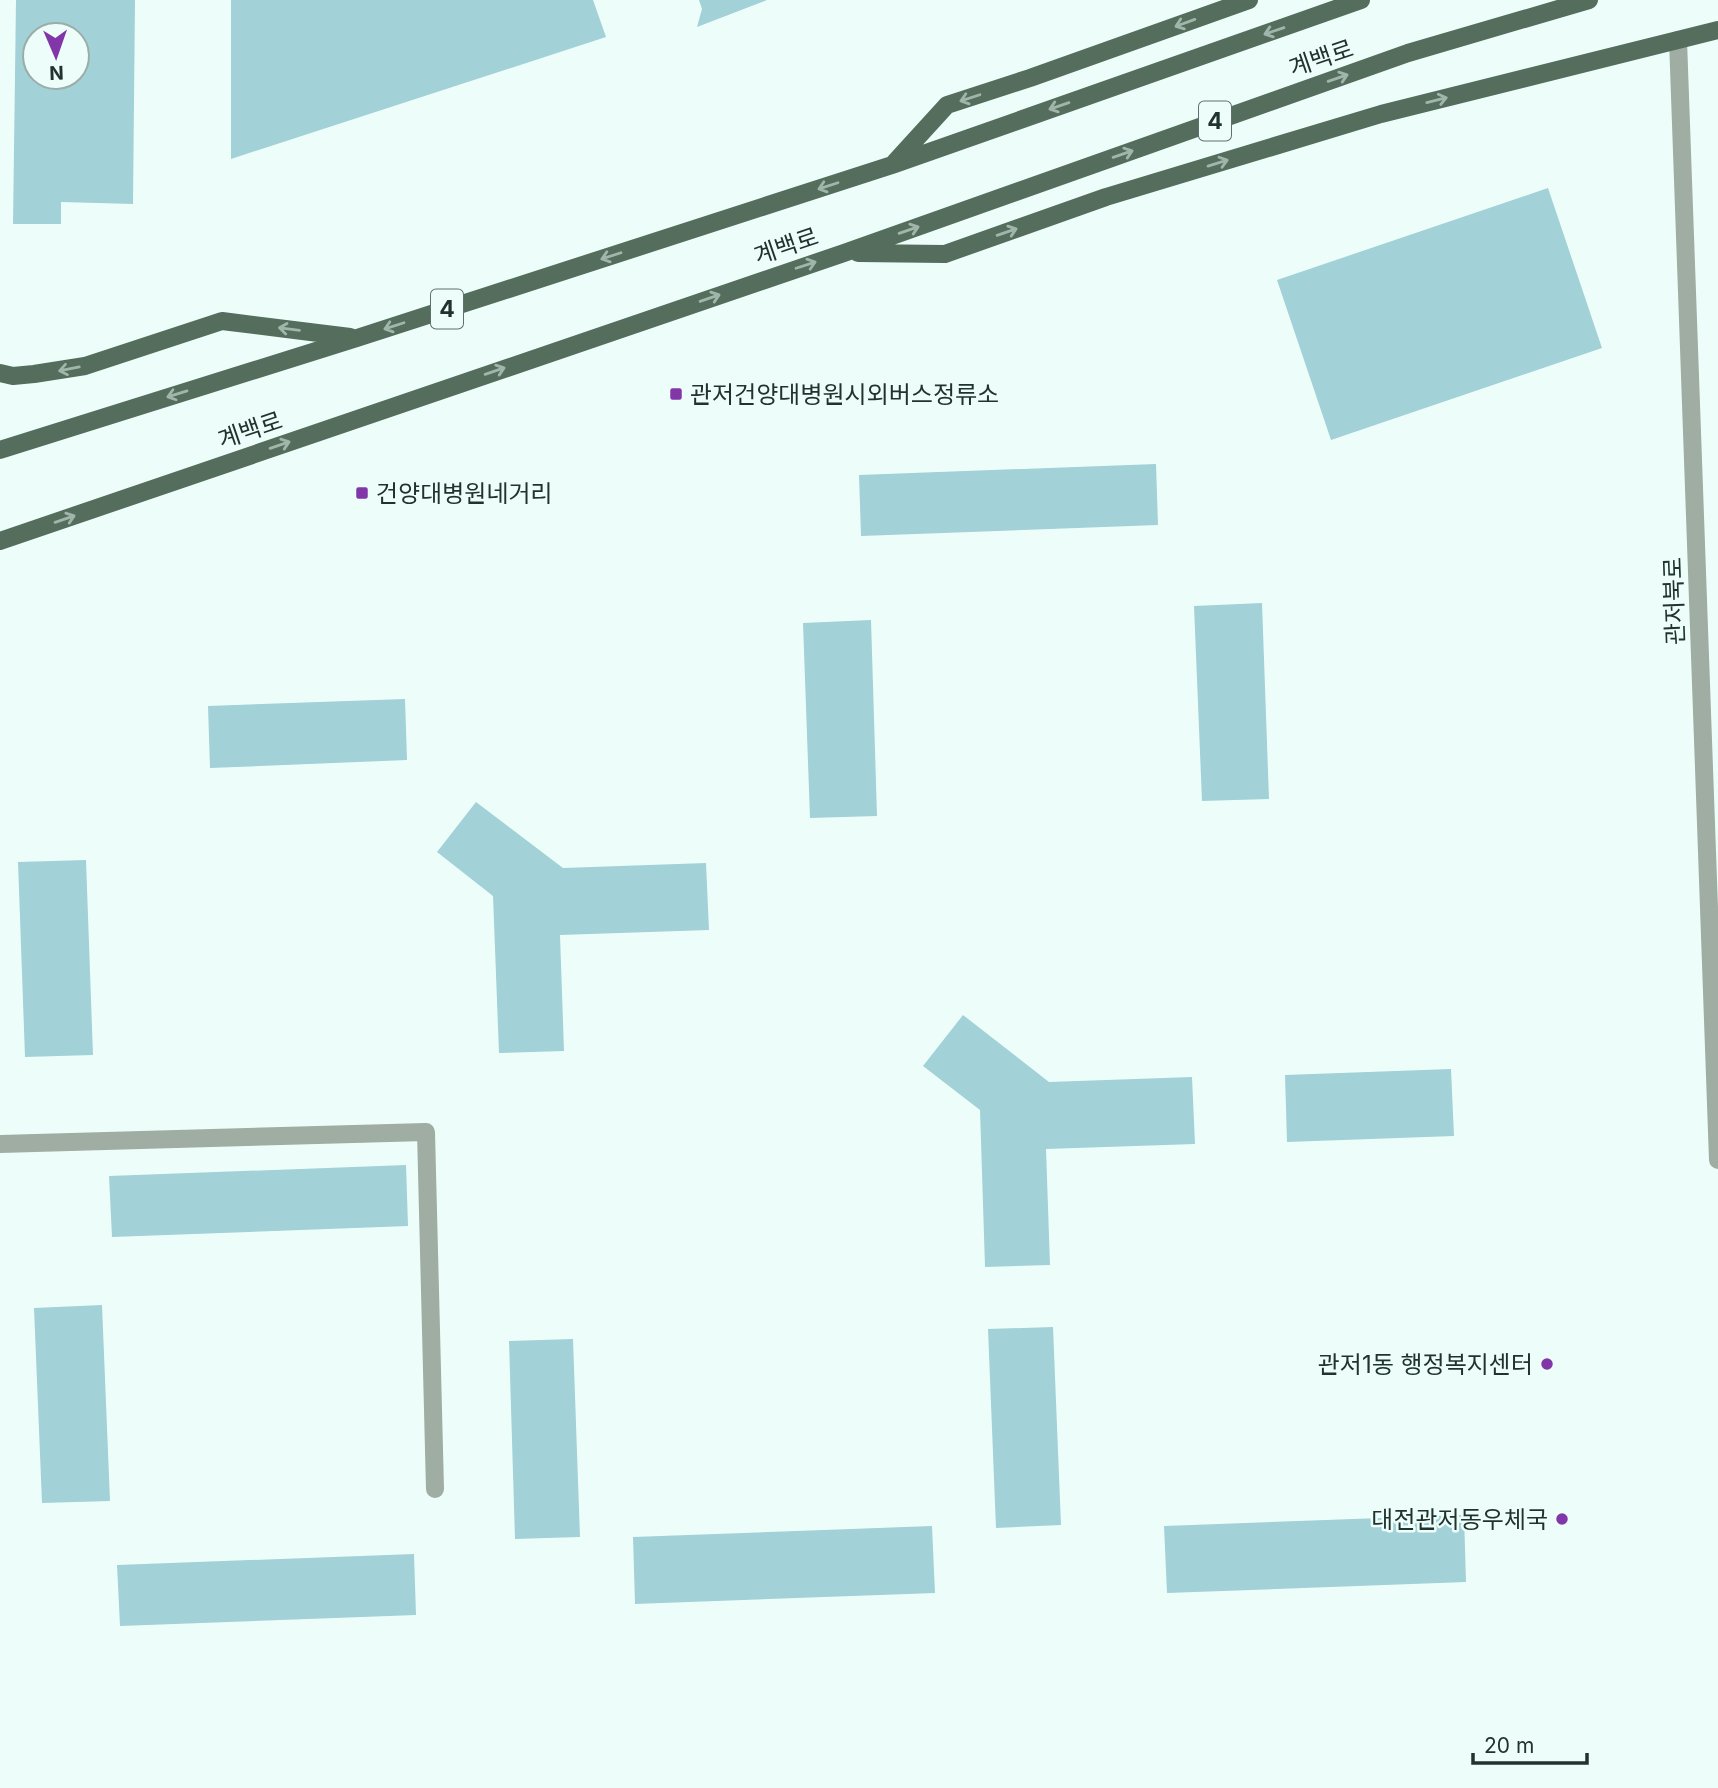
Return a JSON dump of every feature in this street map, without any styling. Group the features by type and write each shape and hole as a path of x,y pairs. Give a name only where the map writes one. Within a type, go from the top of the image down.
{"main road":[{"path":"892,165 947,105 1249,0"},
{"name":"계백로","path":"0,450 892,165 1361,0"},
{"name":"계백로","path":"0,541 844,253 1408,53 1589,0"},
{"path":"844,253 945,254 1106,197 1381,114 1718,30"},
{"path":"0,373 23,375 85,366 222,321 356,338"}],"street":[{"name":"관저북로","path":"1678,40 1713,851 1718,1160"},
{"path":"0,1144 426,1132 435,1489"}],"building":[{"path":"16,0 135,0 133,204 61,202 61,224 13,224"},
{"path":"231,0 593,0 606,37 231,159"},
{"path":"699,0 767,0 697,27 702,9"},
{"path":"1548,188 1602,348 1331,440 1277,280"},
{"path":"1156,464 1158,525 861,536 859,475"},
{"path":"1262,603 1269,799 1202,801 1194,606"},
{"path":"871,620 877,816 810,818 803,623"},
{"path":"405,699 407,760 210,768 208,706"},
{"path":"476,802 563,868 706,863 709,930 560,935 564,1051 499,1053 493,896 437,852"},
{"path":"86,860 93,1055 25,1057 18,862"},
{"path":"963,1015 1049,1082 1192,1077 1195,1144 1046,1149 1050,1265 985,1267 980,1110 923,1066"},
{"path":"1451,1069 1454,1136 1287,1142 1285,1075"},
{"path":"406,1165 408,1226 112,1237 109,1176"},
{"path":"102,1305 110,1501 42,1503 34,1308"},
{"path":"1053,1327 1061,1525 996,1528 988,1329"},
{"path":"573,1339 580,1537 515,1539 509,1341"},
{"path":"1464,1515 1466,1582 1167,1593 1164,1526"},
{"path":"932,1526 935,1593 635,1604 633,1537"},
{"path":"414,1554 416,1615 120,1626 117,1565"}],"place":[{"name":"관저건양대병원시외버스정류소","path":"676,394"},
{"name":"건양대병원네거리","path":"362,493"},
{"name":"관저1동 행정복지센터","path":"1547,1364"},
{"name":"대전관저동우체국","path":"1562,1519"}]}
